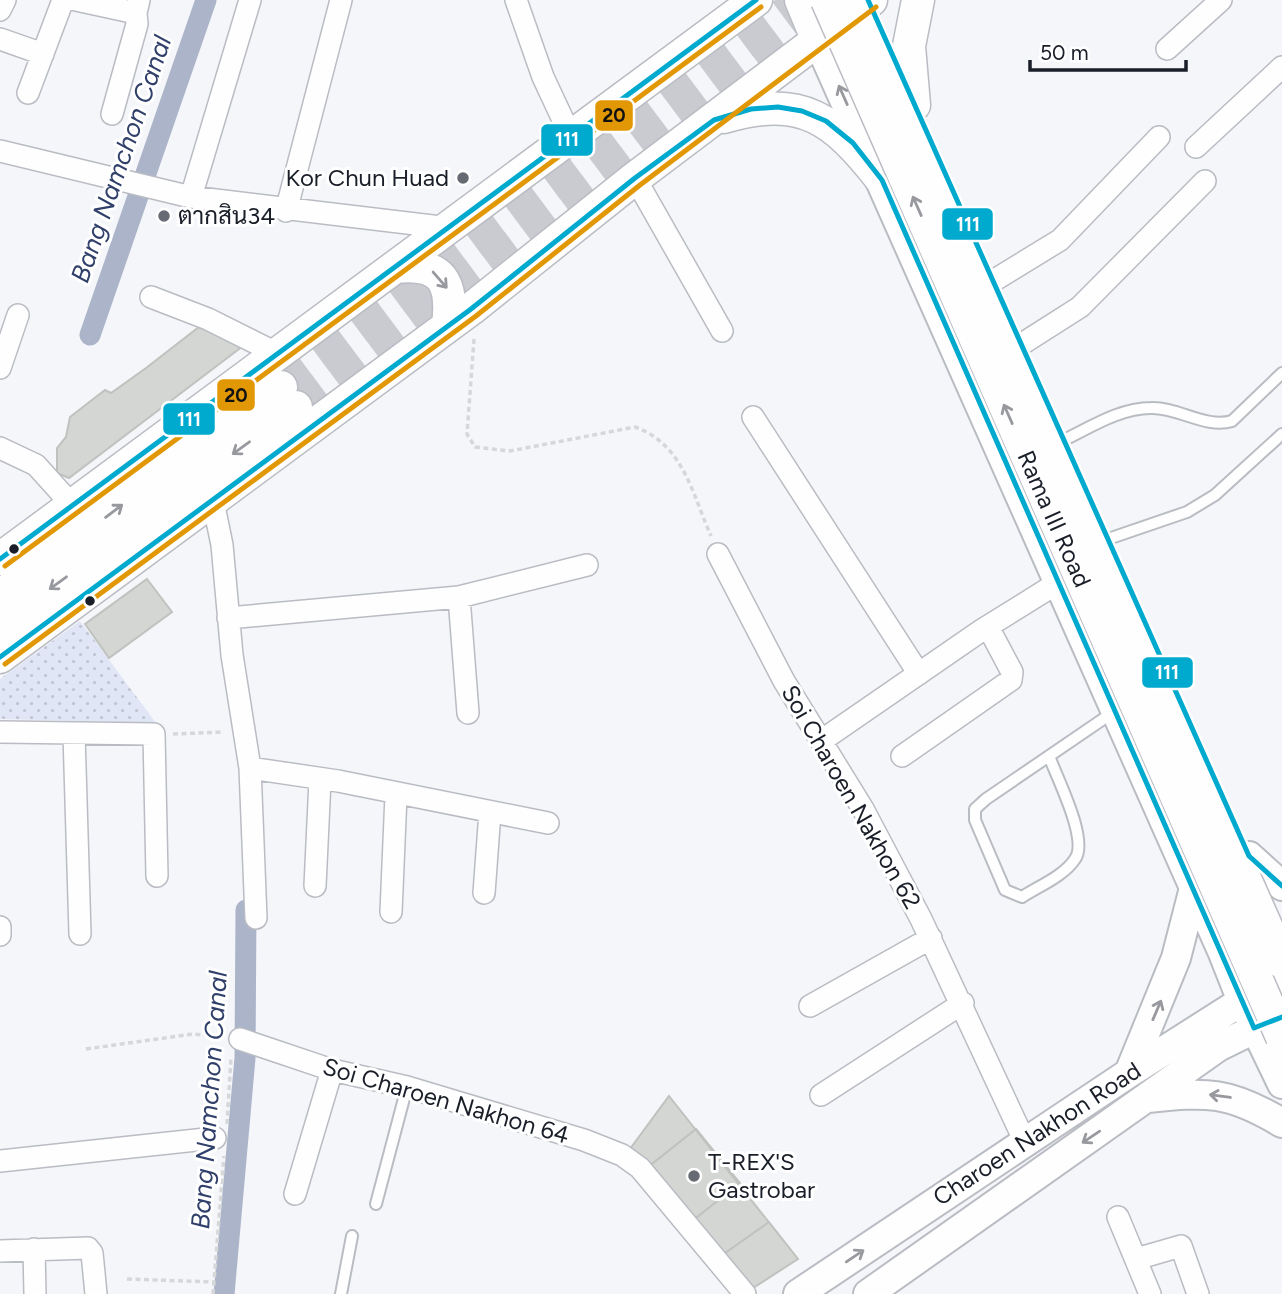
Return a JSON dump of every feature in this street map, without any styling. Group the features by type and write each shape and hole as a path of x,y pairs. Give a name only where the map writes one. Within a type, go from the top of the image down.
{"main road":[{"path":"716,32 739,0"},
{"path":"0,559 572,139 756,0"},
{"path":"801,0 1242,1001 1268,1033 1282,1084"},
{"name":"Rama III Road","path":"827,0 1268,1033"},
{"path":"914,105 909,46 918,0"},
{"path":"0,657 460,318 635,178 818,41 865,1 1022,344 1282,931"},
{"name":"Rama III Road","path":"865,1 1282,962"},
{"path":"714,120 751,109 778,107 802,111 827,121 853,143 882,180"},
{"path":"395,267 415,265 437,274 460,318"},
{"path":"0,596 288,397 0,626"},
{"path":"1249,856 1282,886"},
{"path":"1129,1073 1176,958 1194,888"},
{"name":"Charoen Nakhon Road","path":"798,1294 1024,1140 1242,1001 1282,983"},
{"name":"Charoen Nakhon Road","path":"868,1294 1218,1047 1268,1033 1282,1017"},
{"path":"1147,1098 1198,1093 1230,1096 1282,1123"}],"street":[{"path":"0,10 5,0"},
{"path":"28,93 63,0"},
{"path":"76,0 138,6 137,24 112,114"},
{"path":"191,197 250,0"},
{"path":"286,211 341,0"},
{"path":"516,0 543,77 572,139"},
{"path":"1167,49 1222,0"},
{"path":"0,39 43,54"},
{"path":"1196,147 1282,67"},
{"path":"993,282 1060,240 1159,136"},
{"path":"0,150 191,197 286,211 449,228"},
{"path":"635,178 722,331"},
{"path":"1022,344 1080,307 1205,181"},
{"path":"151,298 208,319 278,354"},
{"path":"0,368 18,315"},
{"path":"753,417 919,674"},
{"path":"0,448 36,465 74,506"},
{"path":"213,501 222,545 228,618 250,768 256,918"},
{"name":"Soi Charoen Nakhon 62","path":"718,554 784,681 863,809 931,938 1024,1140"},
{"path":"228,618 459,597 587,565"},
{"path":"821,741 1059,582"},
{"path":"459,597 468,713"},
{"path":"902,756 1011,680 1012,672 988,627"},
{"path":"0,732 154,734 157,876"},
{"path":"74,734 80,934"},
{"path":"250,768 548,823"},
{"path":"315,886 320,780"},
{"path":"391,912 396,795"},
{"path":"484,893 490,812"},
{"path":"0,927 0,935"},
{"path":"810,1006 931,938"},
{"path":"821,1096 963,1003"},
{"name":"Soi Charoen Nakhon 64","path":"242,1040 332,1070 407,1087 622,1155 640,1168 745,1294"},
{"path":"295,1194 332,1070"},
{"path":"0,1161 222,1140"},
{"path":"1118,1217 1150,1294"},
{"path":"1136,1259 1181,1246 1198,1294"},
{"path":"0,1251 88,1248 93,1257 96,1294"},
{"path":"34,1250 35,1294"}],"lane":[{"path":"1064,440 1120,413 1150,407 1172,410 1222,424 1232,421 1282,373"},
{"path":"1108,539 1187,512 1206,501 1282,434"},
{"path":"1049,756 1079,836 1077,856 1068,867 1022,897 1011,895 1005,890 980,832 975,820 975,809 1049,756 1116,710"},
{"path":"376,1204 407,1087"},
{"path":"341,1294 352,1236"}],"path":[{"path":"460,318 475,328 467,434 475,447 510,451 635,427 654,434 676,455 718,554"},
{"path":"154,734 244,731"},
{"path":"86,1049 193,1034 242,1040 222,1140 212,1294"},
{"path":"127,1279 214,1282"}],"shaded area":[{"path":"80,621 156,723 0,719 0,679"}],"building":[{"path":"199,327 243,346 69,478 57,473 57,448 66,437 70,417 105,390 111,393"},
{"path":"147,579 172,612 109,658 85,624"},
{"name":"T-REX'S Gastrobar","path":"669,1096 798,1259 750,1290 630,1149"},
{"name":"T-REX'S Gastrobar","path":"696,1129 740,1183 692,1221 647,1168"},
{"name":"T-REX'S Gastrobar","path":"769,1222 798,1259 750,1290 721,1256"}],"waterway":[{"name":"Bang Namchon Canal","path":"90,335 206,0"},
{"name":"Bang Namchon Canal","path":"224,1294 245,1058 246,910"}],"tunnel":[{"path":"281,387 802,0"},
{"path":"296,407 831,9"}],"transit line":[{"name":"111","path":"0,559 756,0"},
{"name":"111","path":"868,0 1249,856 1282,886"},
{"name":"20","path":"5,566 761,7"},
{"name":"20","path":"5,664 476,316 640,185 876,7"},
{"name":"111","path":"0,657 471,309 635,178 714,120 751,109 778,107 802,111 826,121 853,143 882,180 1254,1028 1282,1017"}],"place":[{"name":"Kor Chun Huad","path":"463,178"},
{"name":"ตากสิน34","path":"164,216"},
{"name":"T-REX'S Gastrobar","path":"694,1176"}]}
